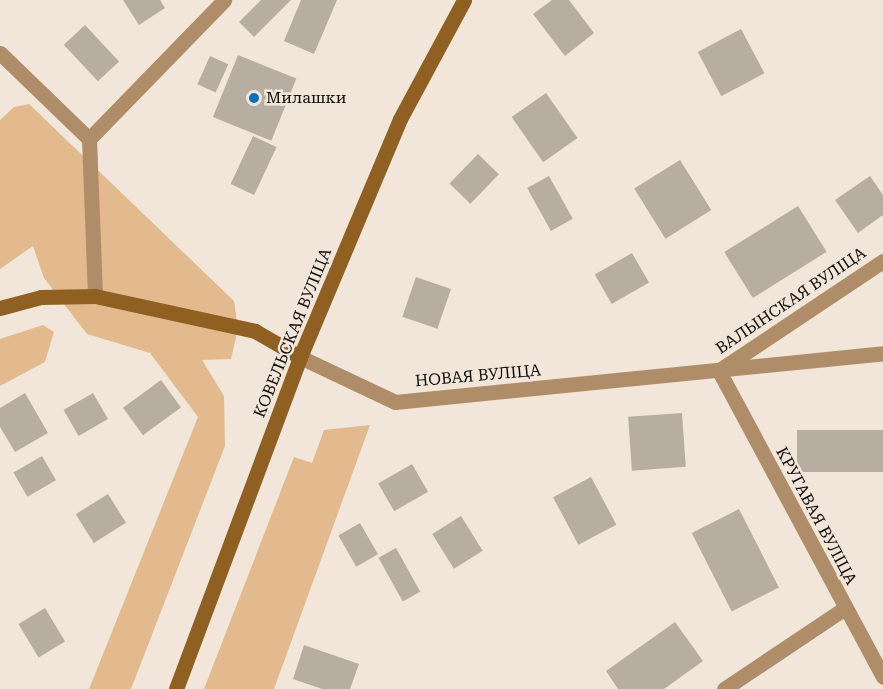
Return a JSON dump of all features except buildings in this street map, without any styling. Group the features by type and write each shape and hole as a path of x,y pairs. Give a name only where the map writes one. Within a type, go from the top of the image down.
{"main road":[{"name":"КОВЕЛЬСКАЯ ВУЛІЦА","path":"176,689 300,357 400,119 464,0"},
{"name":"НОВАЯ ВУЛІЦА","path":"0,308 41,297 95,296 255,331 300,357"}],"street":[{"path":"89,139 224,0"},
{"path":"0,53 89,139 95,296"},
{"name":"ВАЛЫНСКАЯ ВУЛІЦА","path":"719,371 883,261"},
{"name":"НОВАЯ ВУЛІЦА","path":"300,357 395,402 883,353"},
{"name":"КРУГАВАЯ ВУЛІЦА","path":"719,371 883,677"},
{"path":"724,689 845,608"}],"shaded area":[{"path":"29,104 234,301 238,329 231,359 202,360 224,396 225,446 131,689 89,689 198,417 150,353 87,334 44,278 33,246 0,269 0,120 14,107"},
{"path":"43,325 54,332 45,362 0,386 0,339"},
{"path":"370,425 274,689 204,689 294,457 312,463 324,430"}],"place":[{"name":"Милашки","path":"254,98"}]}
